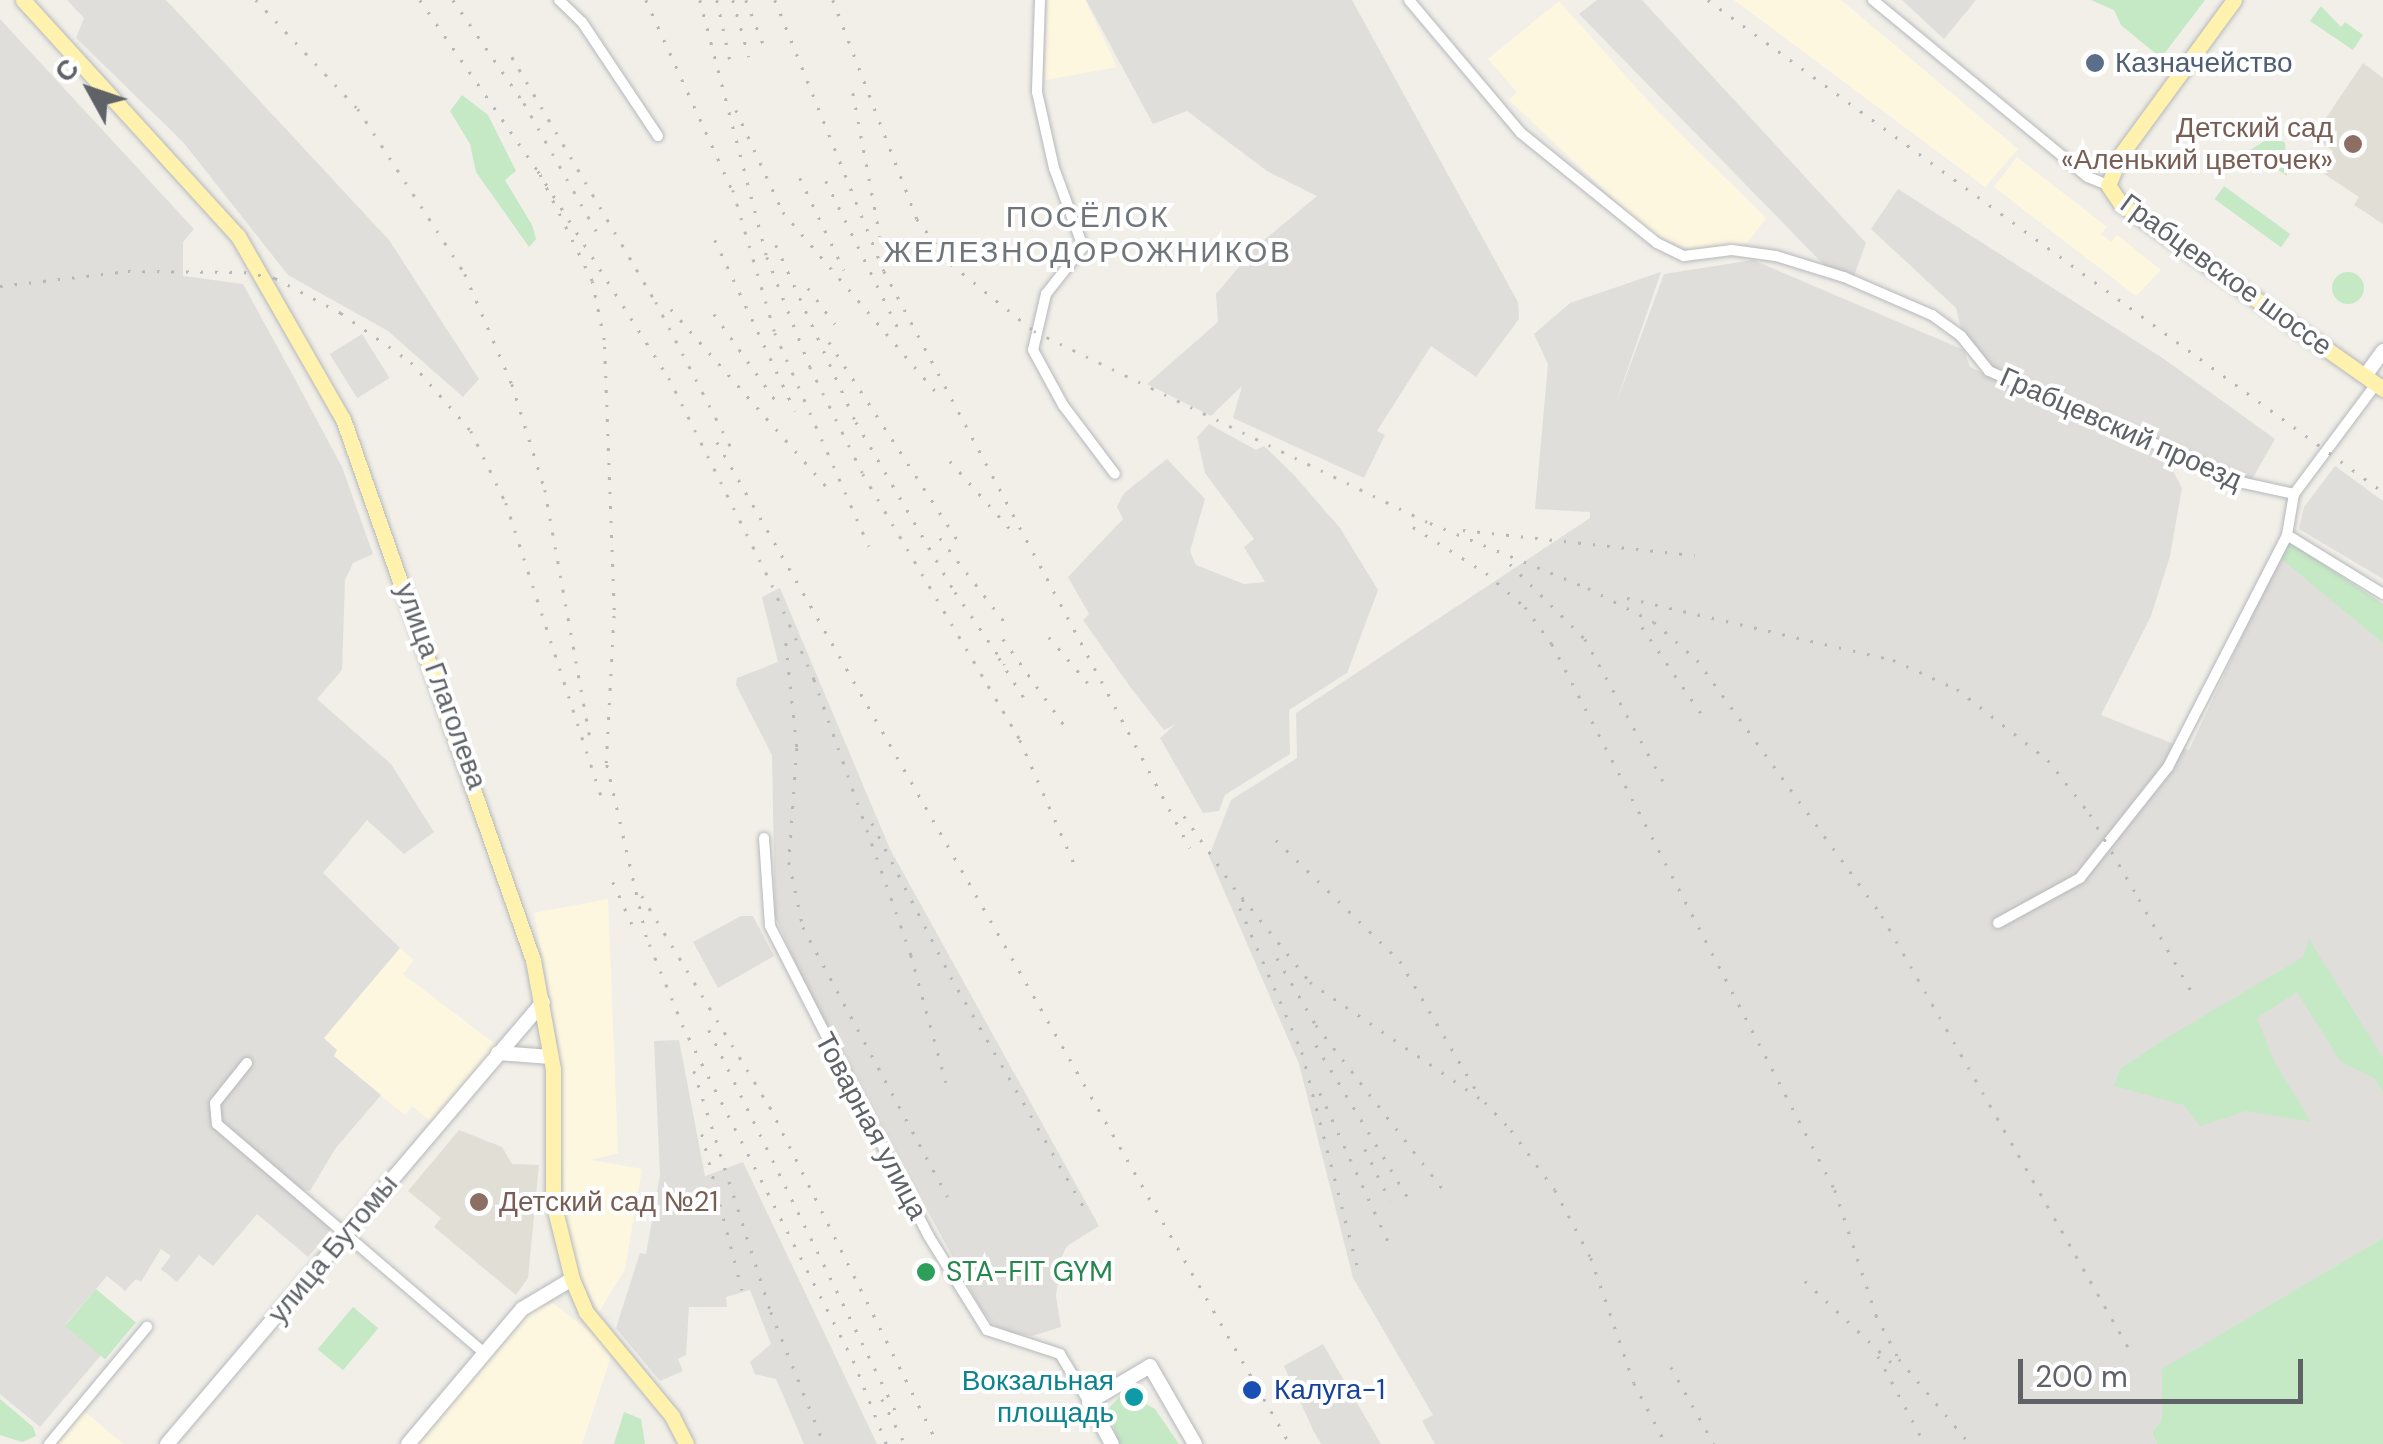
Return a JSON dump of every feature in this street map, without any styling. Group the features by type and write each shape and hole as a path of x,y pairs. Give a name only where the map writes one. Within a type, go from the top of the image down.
{"main road":[{"name":"улица Глаголева","path":"23,0 238,236 343,419 502,857 543,1002 551,1056 553,1202 572,1279 586,1312 672,1416 686,1444"},
{"name":"Грабцевское шоссе","path":"2234,0 2120,156 2108,185 2121,204 2375,383"}],"street":[{"path":"559,0 582,22 658,136"},
{"path":"1040,0 1037,92 1054,168 1082,247 1046,294 1033,350 1063,405 1115,474"},
{"name":"Грабцевский проезд","path":"1410,0 1521,133 1657,243 1684,256 1732,250 1776,256 1844,277 1932,315 1961,336 1988,372 2226,476 2272,494 2294,494"},
{"path":"1873,0 2088,177 2108,185"},
{"path":"1998,922 2080,878 2168,767 2286,535 2294,494 2375,383 2383,351"},
{"path":"2286,535 2383,594"},
{"name":"Товарная улица","path":"764,838 770,926 928,1235 987,1330 1060,1354 1088,1402"},
{"name":"улица Бутомы","path":"167,1444 543,1002"},
{"path":"498,1053 551,1056"},
{"path":"247,1063 215,1103 216,1124 484,1352"},
{"path":"408,1444 525,1305 572,1279"},
{"path":"49,1444 148,1327"},
{"path":"1112,1444 1088,1402 1150,1366 1195,1444"}],"shaded area":[{"path":"67,0 166,0 389,240 479,379 463,397 388,331 288,275 183,142 76,38 84,18"},
{"path":"1047,0 1085,0 1117,67 1045,80"},
{"path":"1086,0 1352,0 1518,302 1519,319 1476,377 1431,346 1377,431 1385,435 1364,478 1233,418 1242,386 1211,416 1147,384 1218,322 1216,294 1256,247 1317,196 1267,171 1187,111 1153,124"},
{"path":"1597,0 1642,0 1866,243 1854,276 1827,268 1579,14"},
{"path":"1734,0 1841,0 2018,149 1985,187"},
{"path":"1902,0 1976,0 1944,39"},
{"path":"1559,1 1657,111 1766,218 1747,243 1694,250 1651,234 1509,100 1517,92 1488,59"},
{"path":"0,19 194,229 183,242 183,276 243,284 342,467 373,554 353,563 345,580 342,670 317,699 391,764 434,832 404,854 367,820 323,873 400,948 324,1038 337,1050 334,1056 381,1095 335,1149 310,1191 284,1186 333,1228 308,1257 257,1214 213,1266 199,1255 177,1282 161,1269 171,1256 161,1249 141,1282 136,1279 125,1291 107,1276 65,1325 101,1355 40,1427 0,1394"},
{"name":"Детский сад «Аленький цветочек»","path":"2363,63 2383,78 2383,224 2354,205 2359,197 2320,171 2333,151 2313,137"},
{"path":"2017,157 2107,227 2101,234 2111,242 2117,235 2161,270 2136,296 1994,187"},
{"path":"1898,189 2164,359 2275,439 2251,481 1992,367 1961,328 1956,308 1871,229"},
{"path":"1753,260 1964,350 1970,367 2166,458 2182,488 2170,556 2151,616 2101,715 2189,750 2279,557 2383,604 2383,1238 2163,1369 2162,1418 2152,1433 2157,1444 1435,1444 1422,1421 1433,1415 1353,1278 1299,1064 1209,856 1231,800 1297,758 1296,713 1590,518 1590,512 1535,509 1548,364 1534,334 1570,303 1661,272 1615,406 1664,274"},
{"path":"362,334 390,378 357,398 330,354"},
{"path":"1209,424 1256,450 1264,446 1293,474 1340,528 1378,590 1347,673 1289,710 1290,754 1225,795 1219,811 1203,813 1160,738 1176,724 1164,730 1131,688 1083,620 1089,614 1068,577 1123,519 1117,507 1124,493 1167,459 1205,499 1190,551 1196,565 1244,584 1265,582 1244,547 1254,539 1205,473 1197,437"},
{"path":"2335,466 2383,501 2383,579 2299,529 2304,507"},
{"path":"780,588 890,849 1099,1226 1067,1246 1061,1258 1056,1296 1061,1327 1032,1336 1012,1333 994,1325 981,1309 806,987 775,916 772,755 736,685 737,678 778,662 762,597"},
{"path":"608,899 618,1153 590,1160 642,1169 625,1269 599,1312 579,1275 564,1220 559,1047 534,913"},
{"path":"741,916 753,916 774,956 718,988 693,942"},
{"path":"400,948 414,960 403,974 499,1047 432,1123 412,1106 405,1115 333,1056 323,1038"},
{"path":"679,1040 705,1176 743,1162 877,1444 804,1444 776,1379 755,1374 750,1362 771,1344 750,1290 726,1297 727,1307 689,1307 686,1355 678,1359 683,1371 660,1381 616,1328 640,1253 646,1254 660,1175 654,1041"},
{"name":"Детский сад №21","path":"459,1130 502,1147 512,1164 539,1165 528,1278 516,1295 434,1227 441,1218 408,1191"},
{"path":"553,1303 613,1350 582,1444 412,1444 519,1314"},
{"path":"1323,1344 1381,1444 1321,1444 1314,1432 1284,1366"},
{"path":"83,1410 123,1444 55,1444"}],"green space":[{"path":"2091,0 2205,0 2161,58 2121,25 2114,10"},
{"path":"2321,6 2341,27 2345,22 2363,35 2353,50 2310,21"},
{"path":"462,95 488,115 516,171 505,180 532,225 536,239 529,247 476,172 470,144 450,111"},
{"path":"2274,135 2285,143 2287,176 2250,150"},
{"path":"2224,186 2290,234 2281,247 2215,199"},
{"path":"2348,272 2360,276 2364,288 2360,300 2348,304 2336,300 2332,288 2336,276"},
{"path":"2290,542 2383,604 2383,643 2279,557"},
{"path":"2309,939 2383,1058 2383,1092 2374,1078 2341,1062 2297,992 2257,1018 2274,1061 2311,1122 2246,1111 2200,1126 2184,1105 2114,1086 2120,1069 2303,957"},
{"path":"2383,1238 2383,1444 2157,1444 2152,1433 2162,1418 2162,1369"},
{"path":"96,1289 136,1322 105,1359 65,1326"},
{"path":"353,1307 378,1328 343,1370 318,1349"},
{"path":"1124,1392 1155,1409 1179,1444 1119,1444 1108,1409"},
{"path":"0,1399 33,1427 36,1436 22,1442 0,1435"},
{"path":"624,1412 641,1419 645,1444 614,1444"}],"railway":[{"path":"256,0 358,109 465,274 512,384 545,490 591,742"},
{"path":"420,0 538,171"},
{"path":"453,0 524,103 598,234"},
{"path":"646,0 736,198"},
{"path":"700,0 767,257 810,367 863,474 1020,740 1074,863"},
{"path":"717,0 731,65"},
{"path":"733,0 749,57"},
{"path":"746,0 766,51"},
{"path":"775,0 884,271 1190,848"},
{"path":"833,0 917,219 951,264 1034,331 1430,523 1588,588 1654,622 1697,660 1882,916 2131,1352"},
{"path":"1708,0 2383,492"},
{"path":"512,57 656,302 734,453"},
{"path":"853,93 880,236"},
{"path":"736,110 783,212 937,393"},
{"path":"886,1444 854,1363 683,1027 646,937 606,763 614,610 604,340 592,281 538,171 669,378 772,585 814,679 911,955 946,1082"},
{"path":"800,178 844,270"},
{"path":"826,181 899,330"},
{"path":"733,190 775,333 869,546"},
{"path":"715,240 795,411"},
{"path":"776,245 856,422 955,592 1005,665"},
{"path":"0,286 128,271 244,272 275,278 341,313 411,362 471,431 506,503 602,799"},
{"path":"808,288 835,324"},
{"path":"671,309 832,493"},
{"path":"714,314 779,405"},
{"path":"829,342 960,544"},
{"path":"717,442 1290,1444"},
{"path":"950,461 1011,530"},
{"path":"1413,527 1486,573 1525,607 1552,644 1835,1190 1876,1315 1899,1359 1970,1444"},
{"path":"1463,530 1695,555"},
{"path":"940,538 1007,625"},
{"path":"1510,564 1585,639 1663,781"},
{"path":"1627,598 1893,660 1957,689 2048,760 2090,814 2135,892"},
{"path":"1642,627 1703,716"},
{"path":"1049,637 1088,683"},
{"path":"1003,639 1067,729"},
{"path":"786,643 797,748 789,862 803,927 948,1197"},
{"path":"999,658 1028,704"},
{"path":"1184,816 1247,906"},
{"path":"872,823 951,977 1087,1213"},
{"path":"1276,840 1400,961 1476,1090"},
{"path":"613,882 636,933"},
{"path":"642,896 770,1107 938,1444"},
{"path":"1242,897 1310,982 1485,1102 1511,1130 1555,1190 1591,1258 1634,1383 1666,1444"},
{"path":"2139,899 2193,994"},
{"path":"1240,908 1302,1052 1357,1265"},
{"path":"1277,958 1316,1025 1442,1188"},
{"path":"709,1030 896,1411"},
{"path":"1316,1045 1410,1201"},
{"path":"694,1071 771,1312 824,1444"},
{"path":"1320,1093 1390,1245"},
{"path":"702,1134 742,1290"},
{"path":"1365,1149 1390,1201"},
{"path":"1805,1281 1894,1365"},
{"path":"1878,1356 1925,1444"},
{"path":"1671,1367 1714,1444"},
{"path":"882,1399 905,1444"}],"place":[{"name":"Казначейство","path":"2095,63"},
{"name":"Детский сад «Аленький цветочек»","path":"2353,144"},
{"name":"Детский сад №21","path":"479,1202"},
{"name":"STA-FIT GYM","path":"926,1272"},
{"name":"Калуга-1","path":"1252,1390"},
{"name":"Вокзальная площадь","path":"1134,1397"}],"district":[{"name":"ПОСЁЛОК ЖЕЛЕЗНОДОРОЖНИКОВ","path":"1088,234"}]}
